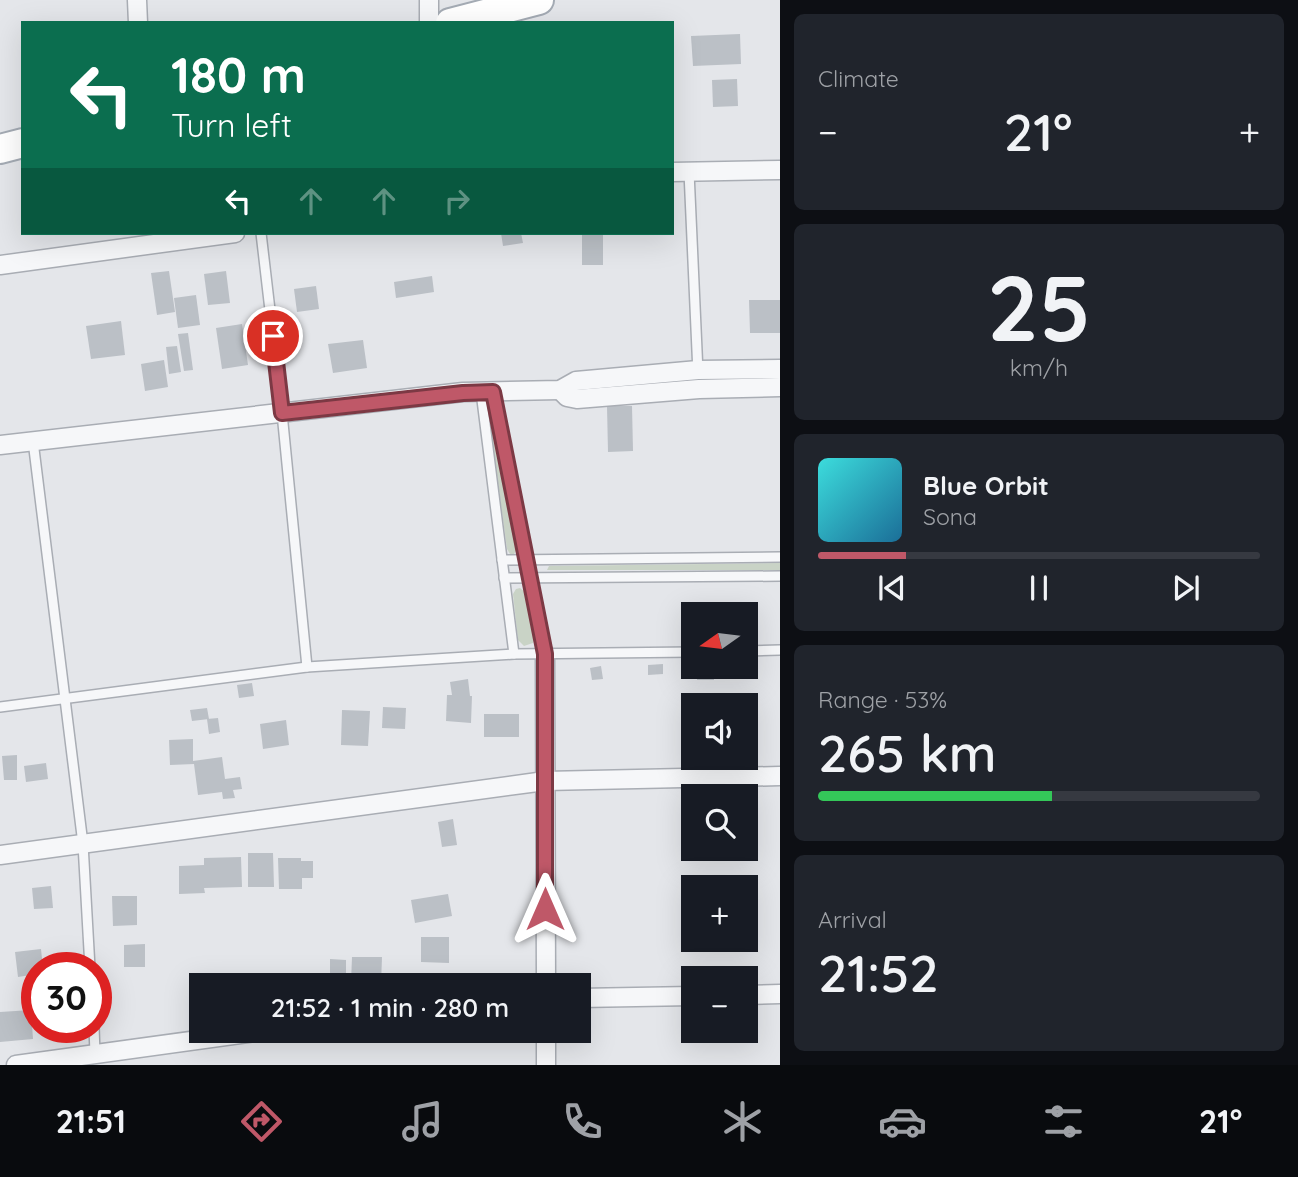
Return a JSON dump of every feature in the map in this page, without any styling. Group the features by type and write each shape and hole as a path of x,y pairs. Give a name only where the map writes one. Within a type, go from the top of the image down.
{"main road":[{"path":"458,21 538,0"},
{"path":"0,149 21,144"}],"street":[{"path":"137,0 138,21"},
{"path":"429,0 429,21"},
{"path":"681,172 780,170"},
{"path":"0,265 220,235"},
{"path":"0,445 487,392 559,390 576,381 698,370 780,369"},
{"path":"559,390 577,400 699,389 780,387"},
{"path":"545,654 546,973"},
{"path":"0,855 545,781 780,776"},
{"path":"758,995 780,994"},
{"path":"591,998 681,996"},
{"path":"16,1065 189,1041"},
{"path":"546,1043 546,1065"}],"lane":[{"path":"681,172 699,389"},
{"path":"261,235 307,667"},
{"path":"487,392 545,654"},
{"path":"487,392 502,560 514,654"},
{"path":"33,441 83,844 89,952"},
{"path":"502,560 780,557"},
{"path":"504,578 780,576"},
{"path":"758,651 780,650"},
{"path":"0,707 307,667 514,654 681,652"},
{"path":"94,1043 95,1054"}],"shaded area":[{"path":"491,415 518,548 514,554 510,554 507,549 489,416"},
{"path":"780,563 780,570 547,570 549,566"},
{"path":"520,588 526,593 535,637 533,643 524,646 518,640 513,594"}],"building":[{"path":"740,34 741,64 693,66 691,36"},
{"path":"737,79 738,106 713,107 712,80"},
{"path":"501,235 521,235 523,243 503,246"},
{"path":"582,235 603,235 603,265 582,265"},
{"path":"169,271 175,312 157,315 151,273"},
{"path":"226,271 230,303 208,305 204,274"},
{"path":"432,276 434,292 396,298 394,282"},
{"path":"316,286 319,309 297,312 294,289"},
{"path":"196,295 200,325 178,328 174,298"},
{"path":"749,300 780,300 780,333 750,333"},
{"path":"121,321 125,355 91,359 86,326"},
{"path":"242,324 248,365 222,369 216,328"},
{"path":"188,333 193,370 184,371 178,334"},
{"path":"363,340 367,368 333,373 328,344"},
{"path":"177,346 181,372 169,374 166,347"},
{"path":"164,360 168,387 145,391 141,364"},
{"path":"607,406 632,406 633,451 608,452"},
{"path":"663,664 663,674 648,675 648,665"},
{"path":"601,666 603,679 592,680 590,668"},
{"path":"468,679 472,696 471,723 446,721 447,695 452,695 450,682"},
{"path":"252,683 254,696 239,698 237,685"},
{"path":"383,707 406,708 405,729 382,728"},
{"path":"207,708 209,719 192,721 190,710"},
{"path":"342,710 370,711 368,746 341,745"},
{"path":"484,714 519,714 519,737 484,737"},
{"path":"218,718 220,732 209,734 207,719"},
{"path":"286,720 289,745 263,749 260,724"},
{"path":"193,739 193,761 222,757 225,779 240,777 242,789 233,790 235,798 223,799 222,792 198,795 194,764 170,765 169,740"},
{"path":"17,755 17,780 4,780 2,756"},
{"path":"46,763 48,779 26,782 24,766"},
{"path":"453,819 457,845 442,847 438,822"},
{"path":"248,853 273,853 274,887 248,887"},
{"path":"241,857 242,887 204,888 205,893 179,894 179,866 204,865 204,858"},
{"path":"278,858 313,861 313,878 302,878 302,889 279,889"},
{"path":"51,886 53,908 34,909 32,888"},
{"path":"448,894 452,916 415,923 411,900"},
{"path":"112,896 137,896 137,925 113,926"},
{"path":"421,937 449,937 449,963 421,962"},
{"path":"145,944 145,967 124,967 124,945"},
{"path":"41,949 41,952 21,952 21,977 18,977 15,952"},
{"path":"352,957 382,957 381,973 351,973"},
{"path":"330,959 346,960 346,973 330,973"},
{"path":"21,1011 21,1040 0,1042 0,1012"}],"route":[{"path":"273,336 282,413 493,392 545,654 545,909"}]}
